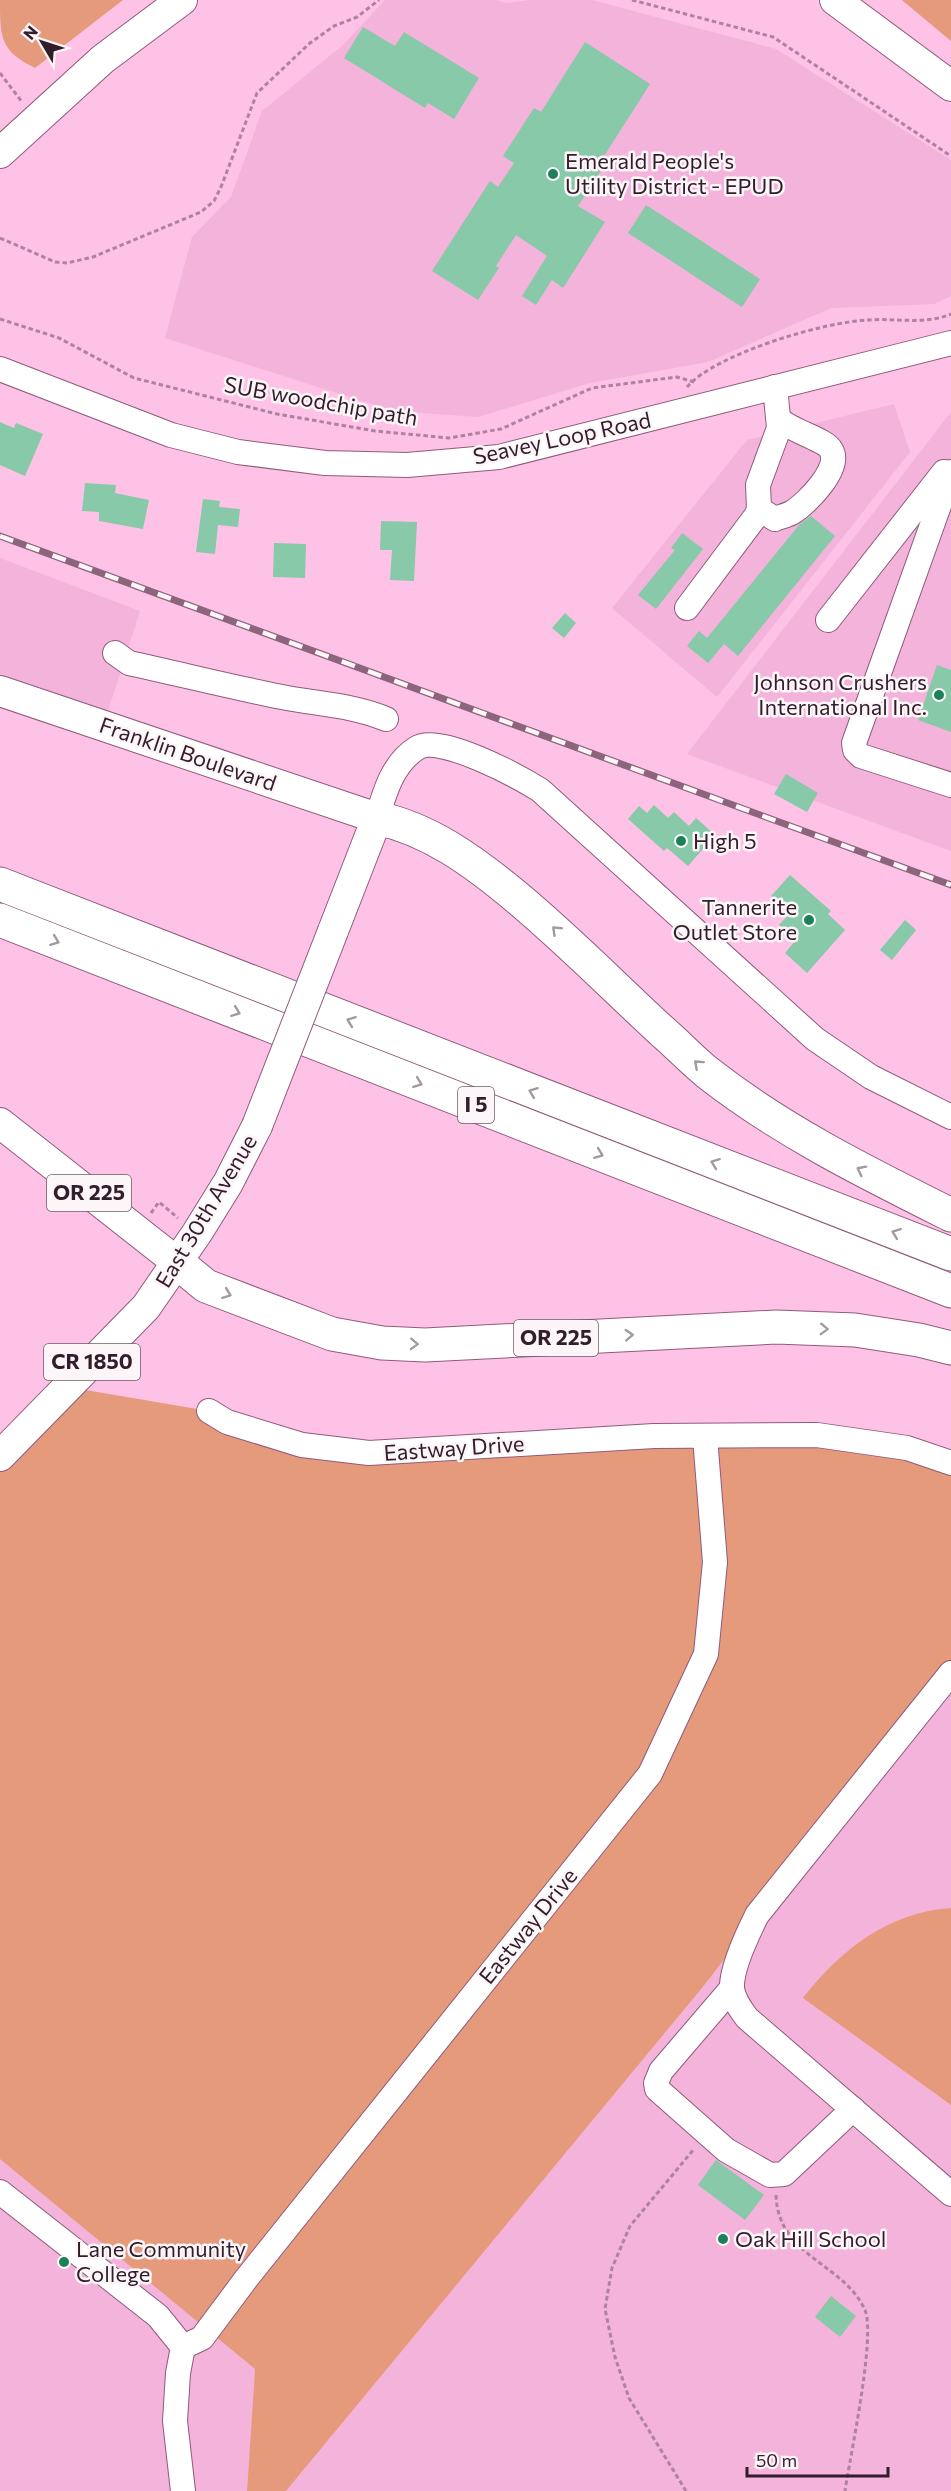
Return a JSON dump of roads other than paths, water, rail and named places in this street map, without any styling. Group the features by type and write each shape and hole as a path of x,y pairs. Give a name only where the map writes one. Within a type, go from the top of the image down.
{"highway":[{"path":"377,818 397,822 438,840 481,867 548,923 708,1072 779,1123 839,1159 951,1215"},
{"name":"I 5","path":"0,884 951,1254"},
{"name":"I 5","path":"0,920 951,1291"},
{"name":"OR 225","path":"178,1263 206,1286 277,1314 332,1334 382,1343 425,1345 776,1327 855,1330 920,1340 951,1348"}],"main road":[{"path":"0,153 103,58 182,0"},
{"path":"835,0 951,86"},
{"name":"Franklin Boulevard","path":"0,691 377,818"},
{"name":"East 30th Avenue","path":"0,1456 146,1307 178,1263 228,1183 257,1126 377,818"},
{"name":"OR 225","path":"0,1123 178,1263"}],"street":[{"name":"Seavey Loop Road","path":"0,369 171,435 238,452 325,462 407,465 499,457 951,343"},
{"path":"687,608 759,509 758,485 779,428 776,387"},
{"path":"759,509 775,519 792,513 817,489 832,470 834,460 831,449 823,442 789,428 780,420"},
{"path":"828,620 951,463"},
{"path":"951,472 854,743 855,750 861,756 951,785"},
{"path":"115,653 129,663 284,697 369,712 386,719"},
{"path":"377,818 385,792 399,764 419,746 444,746 511,772 540,790 815,1039 871,1077 951,1117"},
{"name":"Eastway Drive","path":"209,1411 227,1422 302,1445 369,1453 654,1436 817,1435 907,1448 951,1464"},
{"name":"Eastway Drive","path":"183,2347 202,2338 253,2269 650,1774 706,1654 715,1562 705,1437"},
{"path":"853,2109 784,2174 770,2175 748,2164 706,2134 657,2089 656,2083 661,2071 732,1988 740,1949 757,1915 951,1673"},
{"path":"732,1988 738,2005 747,2018 951,2194"},
{"path":"0,2192 158,2316 183,2347 178,2373 175,2421 183,2491"}],"railway":[{"path":"0,536 951,885"}],"place":[{"name":"Emerald People's Utility District - EPUD","path":"553,174"},
{"name":"Johnson Crushers International Inc.","path":"939,695"},
{"name":"High 5","path":"681,841"},
{"name":"Tannerite Outlet Store","path":"809,920"},
{"name":"Oak Hill School","path":"723,2239"},
{"name":"Lane Community College","path":"64,2262"}]}
